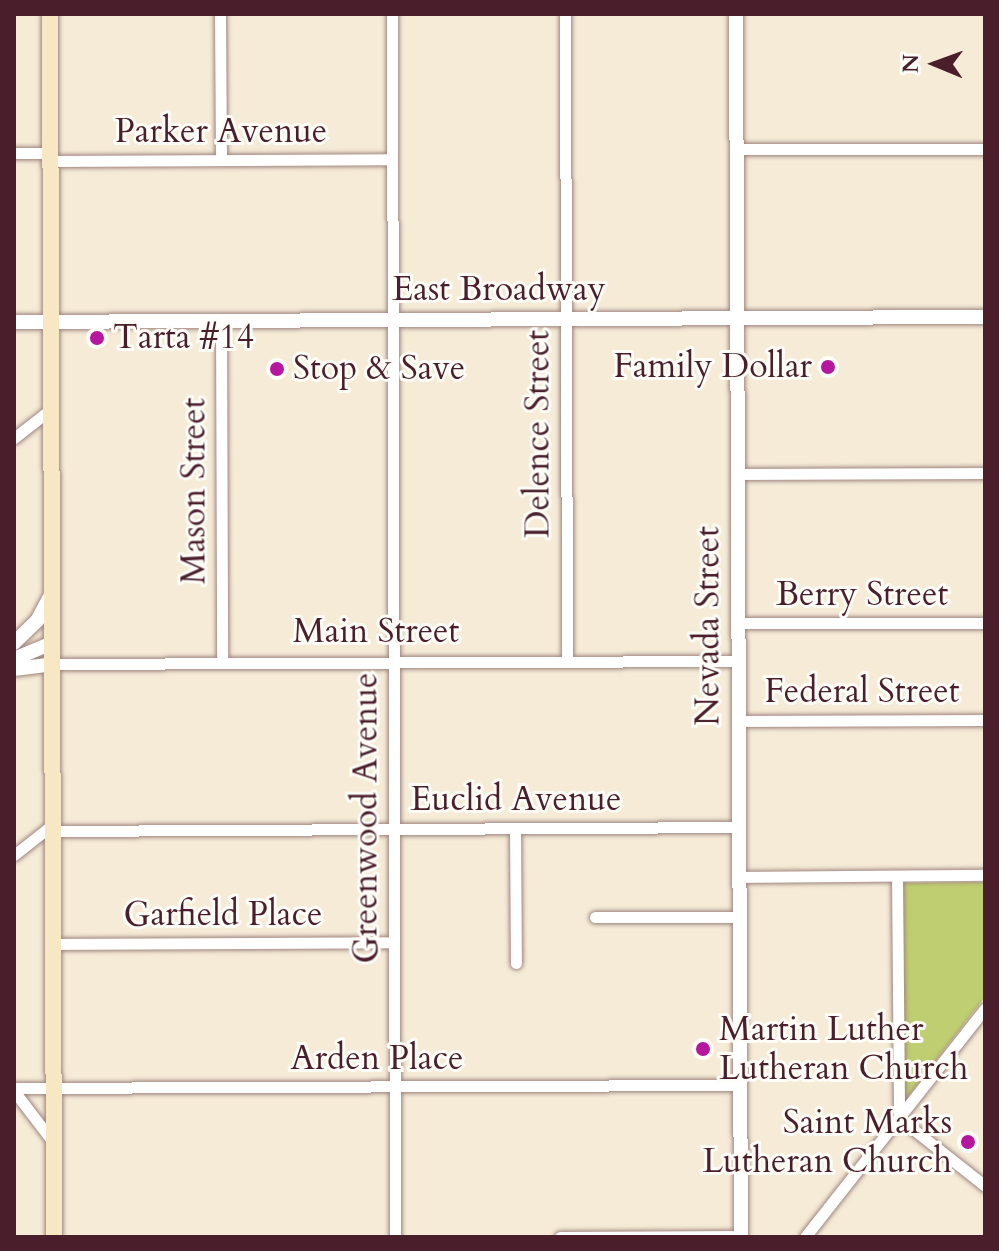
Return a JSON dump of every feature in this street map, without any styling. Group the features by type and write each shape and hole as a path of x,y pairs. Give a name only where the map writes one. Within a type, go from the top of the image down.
{"main road":[{"path":"50,14 54,1237"}],"street":[{"path":"220,14 221,159"},
{"name":"Greenwood Avenue","path":"392,14 395,1237"},
{"name":"Delence Street","path":"565,14 567,661"},
{"name":"Nevada Street","path":"736,14 741,1236"},
{"path":"736,149 985,149"},
{"name":"Parker Avenue","path":"14,153 51,157 392,159"},
{"name":"East Broadway","path":"14,322 985,317"},
{"name":"Mason Street","path":"221,321 222,662"},
{"path":"14,438 51,409"},
{"path":"738,474 985,473"},
{"path":"14,643 37,621 52,595"},
{"name":"Berry Street","path":"738,623 985,623"},
{"path":"14,643 52,639"},
{"path":"14,659 52,639"},
{"name":"Main Street","path":"14,669 52,664 222,662 739,661"},
{"name":"Federal Street","path":"739,721 985,720"},
{"name":"Euclid Avenue","path":"52,828 739,827"},
{"path":"14,855 52,828"},
{"path":"515,828 516,963"},
{"path":"739,877 985,875"},
{"path":"897,876 899,1118"},
{"path":"595,917 740,917"},
{"name":"Garfield Place","path":"53,944 394,942"},
{"path":"805,1237 985,1008"},
{"name":"Arden Place","path":"14,1090 740,1085"},
{"path":"14,1090 54,1143"},
{"path":"899,1118 985,1186"},
{"path":"560,1237 741,1236"}],"green space":[{"path":"985,882 985,997 904,1102 903,883"}],"place":[{"name":"Tarta #14","path":"97,338"},
{"name":"Family Dollar","path":"828,367"},
{"name":"Stop & Save","path":"277,369"},
{"name":"Martin Luther Lutheran Church","path":"703,1049"},
{"name":"Saint Marks Lutheran Church","path":"968,1142"}]}
